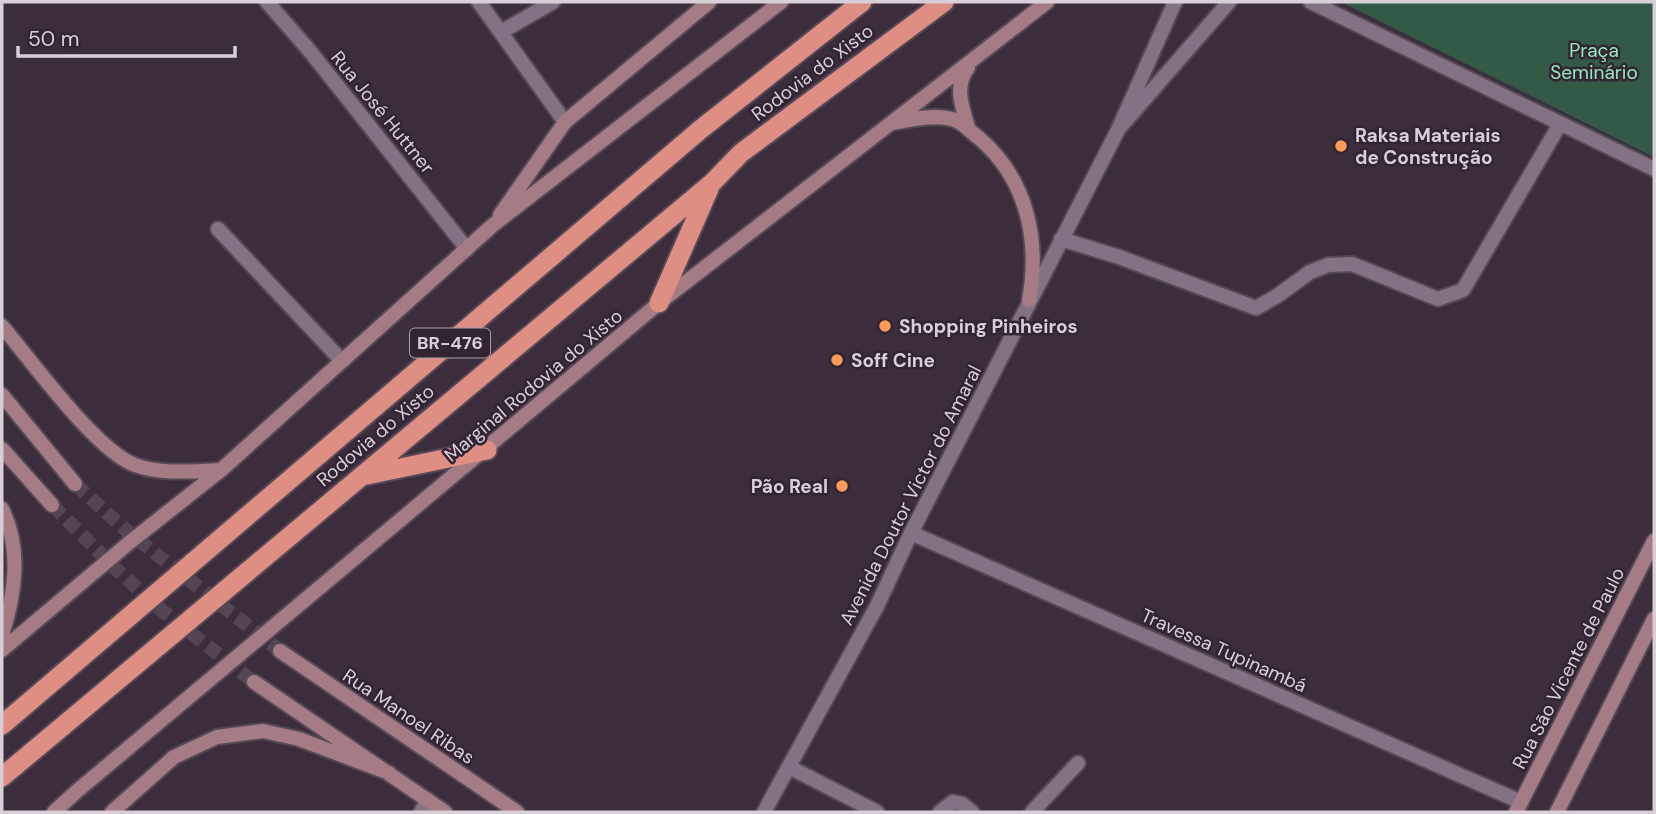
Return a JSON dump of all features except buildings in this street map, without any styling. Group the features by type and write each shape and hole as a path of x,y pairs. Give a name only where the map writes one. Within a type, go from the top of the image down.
{"highway":[{"name":"Rodovia do Xisto","path":"2,724 701,129 862,2"},
{"name":"Rodovia do Xisto","path":"2,777 712,183 741,153 944,2"},
{"path":"659,303 712,183"},
{"path":"362,475 487,450"}],"main road":[{"path":"493,225 565,122 709,2"},
{"path":"2,650 130,542 221,470 493,225 781,2"},
{"name":"Marginal Rodovia do Xisto","path":"54,812 659,303 1047,2"},
{"path":"969,130 959,92 962,75 973,61"},
{"path":"890,124 906,120 957,121 1000,159 1021,196 1033,237 1035,258 1029,300"},
{"path":"2,326 96,439 134,465 172,472 221,470"},
{"path":"2,395 75,484"},
{"path":"2,449 52,505"},
{"path":"2,509 12,532 15,571 11,606 2,635"},
{"name":"Rua São Vicente de Paulo","path":"1519,807 1654,541"},
{"path":"1557,812 1654,619"},
{"name":"Rua Manoel Ribas","path":"280,651 517,812"},
{"path":"254,682 389,773 424,806 446,812"},
{"path":"112,812 174,757 217,737 263,731 299,739 389,773"}],"street":[{"name":"Rua José Huttner","path":"267,2 317,60 467,249"},
{"path":"479,2 565,122"},
{"path":"501,32 553,2"},
{"name":"Avenida Doutor Victor do Amaral","path":"764,812 877,607 911,533 1118,130 1175,2"},
{"path":"1118,130 1229,2"},
{"path":"1311,2 1654,169"},
{"path":"1061,239 1119,257 1256,308 1310,272 1328,265 1352,264 1438,299 1464,290 1560,124"},
{"path":"218,229 342,361"},
{"name":"Travessa Tupinambá","path":"911,533 1519,807"},
{"path":"1032,812 1078,763"},
{"path":"789,767 877,812"},
{"path":"940,812 953,802 962,804 972,812"}],"green space":[{"name":"Praça Seminário","path":"1341,2 1654,2 1654,157"}],"tunnel":[{"path":"75,484 128,532 280,651"},
{"path":"52,505 118,571 165,613 254,682"}],"place":[{"name":"Raksa Materiais de Construção","path":"1341,146"},
{"name":"Shopping Pinheiros","path":"885,326"},
{"name":"Soff Cine","path":"837,360"},
{"name":"Pão Real","path":"842,486"}]}
